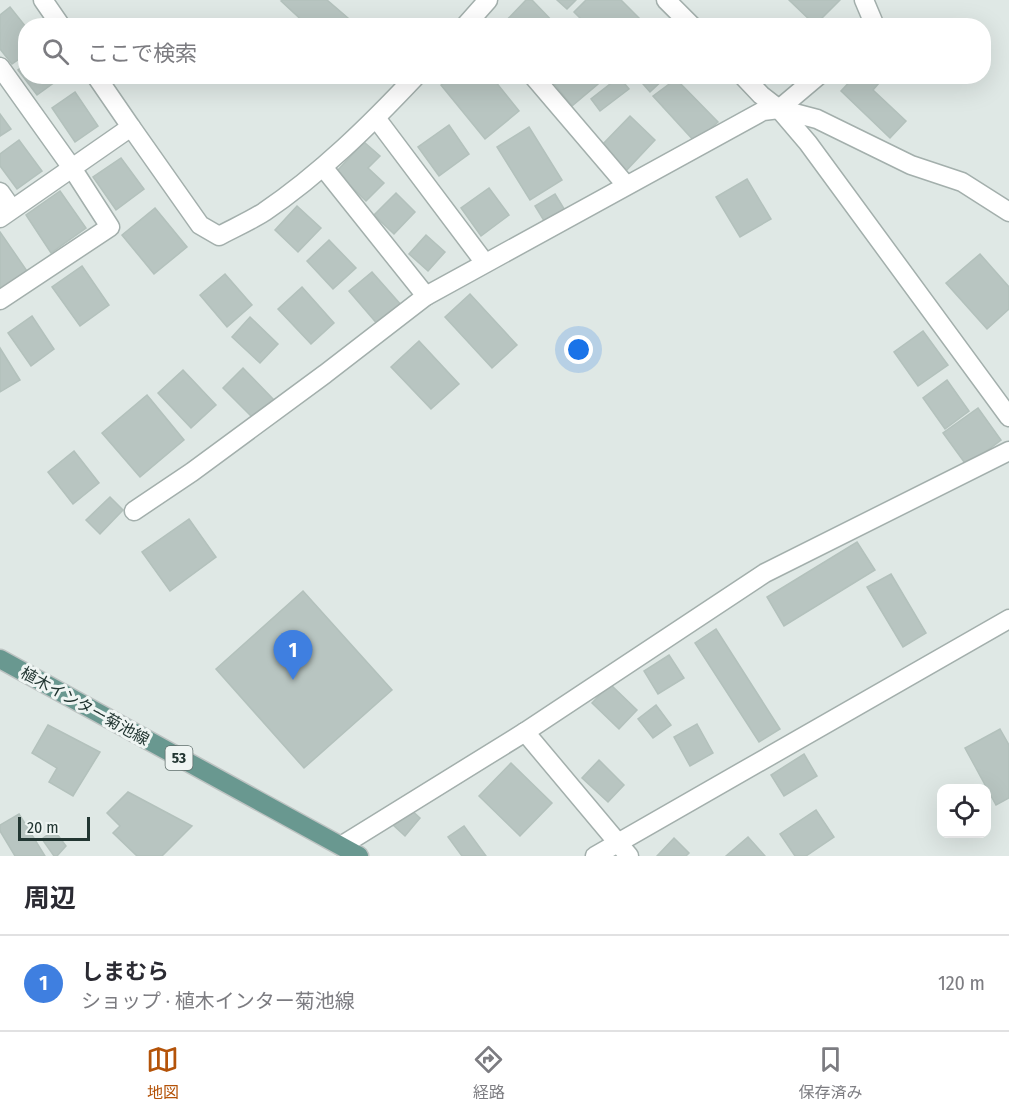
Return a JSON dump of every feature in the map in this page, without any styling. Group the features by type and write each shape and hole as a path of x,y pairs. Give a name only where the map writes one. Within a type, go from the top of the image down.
{"main road":[{"name":"植木インター菊池線","path":"0,659 358,856"}],"street":[{"path":"43,0 55,18"},
{"path":"666,0 684,18"},
{"path":"864,0 872,18"},
{"path":"0,67 72,168 110,227 0,300"},
{"path":"101,84 200,225 219,236 263,213 323,167 376,118 408,84"},
{"path":"539,84 626,185"},
{"path":"750,84 779,109 808,143 1009,417"},
{"path":"779,109 809,84"},
{"path":"135,512 325,374 426,296 763,111 779,109 817,119 911,165 962,182 1009,212"},
{"path":"376,118 485,263"},
{"path":"0,192 6,214 131,127"},
{"path":"323,167 426,296"},
{"path":"341,846 525,732 765,573 1009,451"},
{"path":"595,856 624,849 1009,619"},
{"path":"525,732 624,849"}],"building":[{"path":"327,0 348,18 299,18 281,1"},
{"path":"526,0 532,0 549,18 509,18"},
{"path":"557,0 576,0 567,9"},
{"path":"586,0 621,0 639,18 580,18 574,12"},
{"path":"789,0 840,0 822,18 808,18"},
{"path":"10,7 19,18 18,60 12,64 0,49 0,15"},
{"path":"29,84 52,84 37,95"},
{"path":"497,84 519,111 485,139 441,85"},
{"path":"554,84 598,84 572,106"},
{"path":"610,84 625,84 629,89 600,111 591,99"},
{"path":"643,84 658,84 650,92"},
{"path":"669,84 681,84 718,122 695,142 653,96"},
{"path":"848,84 878,84 873,90 906,121 890,138 841,91"},
{"path":"75,92 98,126 75,142 52,108"},
{"path":"0,114 11,129 0,136"},
{"path":"630,116 655,140 625,172 600,147"},
{"path":"449,125 469,154 439,176 418,147"},
{"path":"529,127 562,180 530,200 497,147"},
{"path":"19,140 42,171 17,189 0,166 0,154"},
{"path":"364,142 380,156 368,168 384,183 366,201 336,172"},
{"path":"121,158 144,189 116,210 93,177"},
{"path":"747,179 771,219 740,237 716,197"},
{"path":"489,188 509,215 481,236 461,208"},
{"path":"60,191 86,228 51,253 26,215"},
{"path":"396,193 415,212 394,234 374,215"},
{"path":"555,194 566,212 546,224 535,206"},
{"path":"297,206 321,228 298,252 275,230"},
{"path":"155,208 187,247 154,274 122,235"},
{"path":"0,232 27,271 0,291"},
{"path":"426,235 445,252 428,271 409,254"},
{"path":"329,240 356,268 333,289 307,261"},
{"path":"980,254 1009,287 1009,309 987,329 946,283"},
{"path":"82,266 109,305 80,326 52,287"},
{"path":"372,272 402,306 379,326 349,291"},
{"path":"225,274 252,305 227,327 200,295"},
{"path":"302,287 334,323 311,344 278,309"},
{"path":"470,294 517,345 492,368 445,317"},
{"path":"32,316 54,349 31,366 8,333"},
{"path":"250,317 278,344 260,363 232,337"},
{"path":"923,331 948,365 918,386 894,352"},
{"path":"419,341 459,384 431,409 391,367"},
{"path":"0,348 20,380 0,392"},
{"path":"243,368 275,401 255,420 223,388"},
{"path":"183,370 216,405 191,428 158,393"},
{"path":"947,380 969,411 945,429 923,398"},
{"path":"147,395 184,440 140,477 102,433"},
{"path":"978,408 1001,440 967,466 943,433"},
{"path":"74,451 99,483 73,504 48,472"},
{"path":"110,497 123,510 100,534 86,520"},
{"path":"189,519 216,557 170,591 142,552"},
{"path":"857,542 875,570 784,626 767,597"},
{"path":"891,574 926,633 903,647 867,587"},
{"path":"303,591 392,690 304,768 216,669"},
{"path":"716,629 780,729 759,742 695,643"},
{"path":"669,655 684,678 658,694 644,671"},
{"path":"610,684 637,710 619,729 592,703"},
{"path":"656,705 671,725 653,738 638,719"},
{"path":"697,724 713,753 690,766 674,737"},
{"path":"48,725 100,752 73,796 49,782 57,768 32,753"},
{"path":"1000,729 1009,745 1009,798 996,805 991,796 991,784 985,784 965,748"},
{"path":"804,754 817,776 784,796 771,775"},
{"path":"599,760 624,785 608,802 582,778"},
{"path":"511,763 552,803 520,836 479,796"},
{"path":"128,792 192,826 162,856 137,856 113,833 120,826 107,813"},
{"path":"408,807 420,818 405,836 393,825"},
{"path":"816,810 834,837 806,856 795,856 780,834"},
{"path":"19,814 45,856 15,856 0,831 0,825"},
{"path":"464,826 486,856 462,856 448,837"},
{"path":"54,830 66,846 57,856 54,856 42,839"},
{"path":"748,837 765,856 726,856"},
{"path":"674,838 689,853 686,856 657,856"}],"place":[{"name":"しまむら","path":"293,680"}]}
